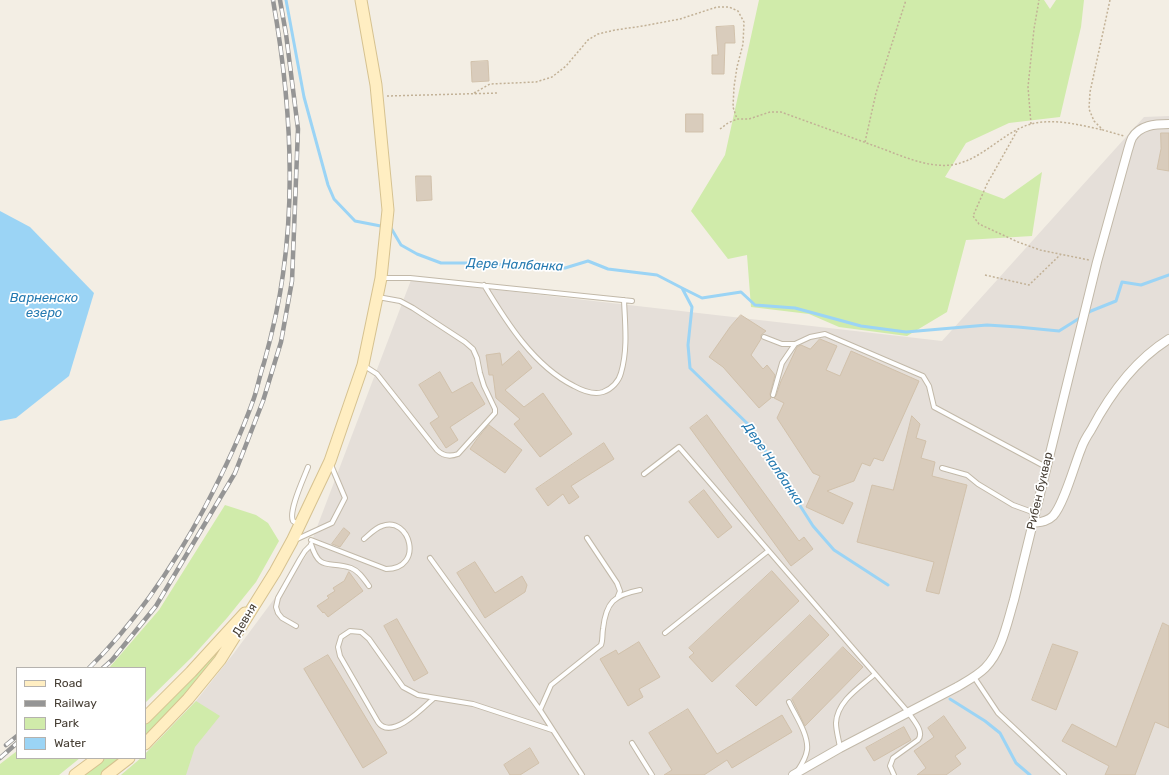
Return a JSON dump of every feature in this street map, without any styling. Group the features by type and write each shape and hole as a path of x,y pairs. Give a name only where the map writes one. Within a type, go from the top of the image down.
{"street":[{"path":"258,600 292,541 330,461 363,365 381,278 388,210 377,96 361,0"},
{"path":"1132,138 1141,129 1153,124 1169,124"},
{"name":"Рибен буквар","path":"795,774 840,748 974,677 986,667 996,654 1014,600 1085,307 1132,138"},
{"path":"1033,523 1044,522 1052,517 1059,506 1082,447 1099,414 1128,376 1146,356 1169,339"},
{"name":"Девня","path":"146,717 186,677 225,633 258,600"},
{"name":"Девня","path":"146,743 204,681 224,654 258,600"},
{"path":"75,775 97,759"},
{"path":"107,775 128,759"}],"lane":[{"path":"381,278 410,278 632,301"},
{"path":"484,285 502,315 531,352 561,380 588,393 596,393 609,389 618,380 621,374 626,342 624,300"},
{"path":"363,365 377,374 437,450 444,455 454,456 461,451 495,413 495,409 482,380 477,358 472,349 465,342 400,301 377,296"},
{"path":"764,337 782,344 795,344 810,337 825,334 923,376 929,386 934,407 1046,467"},
{"path":"773,395 782,363 795,344"},
{"path":"644,474 679,447 908,712 921,733 921,737 893,758 890,766 894,775"},
{"path":"292,541 332,524 345,498 330,461"},
{"path":"299,525 293,522 292,517 294,505 308,467"},
{"path":"942,468 967,475 1012,506 1034,513"},
{"path":"311,542 386,569 398,567 408,558 410,542 404,531 399,528 391,525 381,526 364,539"},
{"path":"310,534 316,558 321,562 352,568 360,574 369,586"},
{"path":"540,710 551,685 600,645 602,641 605,616 609,606 618,596 620,591 617,583 587,538"},
{"path":"296,626 282,618 276,607 278,598 311,542"},
{"path":"666,633 768,551"},
{"path":"430,558 540,710 582,775"},
{"path":"618,596 640,590"},
{"path":"434,698 413,718 393,728 383,728 378,722 340,656 338,647 341,637 350,631 361,632 366,635 403,687 418,695 473,704 552,730"},
{"path":"840,748 836,729 836,721 839,711 845,701 875,674"},
{"path":"974,677 998,713 1064,775"},
{"path":"789,702 806,738 807,749 804,760 795,774"},
{"path":"632,744 652,775"}],"path":[{"path":"865,142 876,93 906,0"},
{"path":"1031,124 1028,87 1034,29 1039,0"},
{"path":"1103,130 1094,121 1089,109 1089,104 1090,92 1110,0"},
{"path":"474,93 490,84 536,82 552,77 566,66 588,40 598,34 680,19 717,7 729,7 738,11 744,22 743,44 734,87 733,107 737,119"},
{"path":"377,96 499,93"},
{"path":"720,129 737,119 749,119 770,112 781,112 918,161 950,165 963,162 979,155 1018,129 1031,124 1047,122 1068,123 1132,138"},
{"path":"1018,129 987,184 973,216 979,224 1018,242 1040,250 1062,253 1097,262"},
{"path":"985,275 1029,285 1062,253"}],"shaded area":[{"path":"1169,116 1169,775 121,775 140,759 146,759 146,753 196,701 234,653 306,556 411,280 942,341 1144,117"}],"green space":[{"path":"759,0 1044,0 1050,9 1056,0 1084,0 1081,27 1060,117 1009,123 966,143 945,177 1004,199 1042,172 1032,236 966,240 947,312 907,336 839,327 809,314 751,307 747,255 728,259 691,211 725,155"},
{"path":"225,505 256,515 268,523 279,541 256,582 227,618 192,657 146,702 146,667 110,667 159,610"},
{"path":"225,633 234,638 146,743 146,717"},
{"path":"196,701 220,716 195,747 186,775 121,775 140,759 146,759 146,753"},
{"path":"16,752 16,759 79,759 59,775 0,775 0,764"},
{"path":"97,759 128,759 107,775 75,775"}],"water":[{"name":"Варненско езеро","path":"0,211 30,227 94,293 69,376 16,418 0,421"}],"building":[{"path":"734,26 735,43 725,43 724,74 712,74 712,55 718,55 716,27"},
{"path":"488,61 489,81 472,82 471,62"},
{"path":"686,114 703,114 703,132 686,132"},
{"path":"1161,133 1169,133 1169,171 1157,169 1161,149"},
{"path":"416,176 431,176 432,200 417,201"},
{"path":"741,315 766,331 761,335 761,339 751,355 763,369 767,365 775,375 770,394 771,398 759,408 723,367 709,357 730,327"},
{"path":"820,339 837,346 826,370 840,376 851,351 919,381 883,461 874,458 870,466 862,463 854,481 827,491 853,503 843,524 806,507 820,476 813,473 777,418 784,403 774,398 797,347 801,345 810,349"},
{"path":"519,351 532,368 505,390 524,407 543,393 572,434 540,457 514,424 520,419 496,398 493,375 489,375 486,355 500,353 502,365"},
{"path":"440,372 452,393 472,382 485,404 450,427 458,440 446,448 430,423 439,417 419,385"},
{"path":"707,415 799,541 804,537 813,549 791,566 690,428"},
{"path":"912,416 920,424 916,438 926,441 921,458 935,462 932,476 967,485 939,594 926,591 934,562 857,542 872,485 893,490"},
{"path":"489,425 522,450 505,473 470,449"},
{"path":"604,443 614,459 571,486 579,497 569,504 563,494 548,506 536,489"},
{"path":"704,490 732,527 718,538 689,502"},
{"path":"344,528 350,533 340,547 332,544"},
{"path":"475,562 495,593 522,576 527,585 525,592 485,618 457,573"},
{"path":"772,571 799,601 712,682 689,657 694,653 689,648"},
{"path":"349,572 363,591 328,617 317,606 329,598 327,596 335,591 333,588 344,581"},
{"path":"810,615 829,635 756,706 736,686"},
{"path":"397,619 428,673 414,681 384,626"},
{"path":"1163,623 1169,626 1169,728 1155,722 1135,775 1105,775 1109,766 1062,741 1072,724 1116,747"},
{"path":"639,642 660,677 639,689 643,697 628,706 600,659 616,650 618,654"},
{"path":"1053,644 1078,652 1056,710 1032,700"},
{"path":"843,647 863,667 805,726 792,699"},
{"path":"328,655 387,753 363,768 304,669"},
{"path":"688,709 717,754 782,715 792,732 732,768 727,760 704,775 664,775 672,770 649,733"},
{"path":"944,716 966,748 955,756 961,764 946,775 917,775 926,768 914,751 934,737 928,728"},
{"path":"904,727 911,740 874,761 866,748"},
{"path":"530,748 539,763 520,775 510,775 504,765"}],"waterway":[{"name":"Дере Налбанка","path":"286,0 304,97 328,185 334,199 355,221 391,228 401,245 417,254 441,263 565,268 588,261 608,269 657,275 682,288 692,307 688,345 690,368 752,428 813,526 834,550 888,585"},
{"path":"682,288 702,298 741,292 755,305 795,308 861,326 906,332 987,325 1059,331 1091,311 1116,301 1122,282 1141,285 1169,275"},
{"path":"950,699 985,721 1000,733 1016,763 1030,775"}],"railway":[{"path":"90,667 139,612 181,550 219,480 238,439 254,398 264,363 275,319 281,285 287,240 290,171 287,103 279,34 273,0"},
{"path":"104,667 112,660 156,606 235,473 263,401 281,342 292,281 298,129 286,34 280,0"},
{"path":"6,745 16,737"},
{"path":"0,758 16,744"}]}
